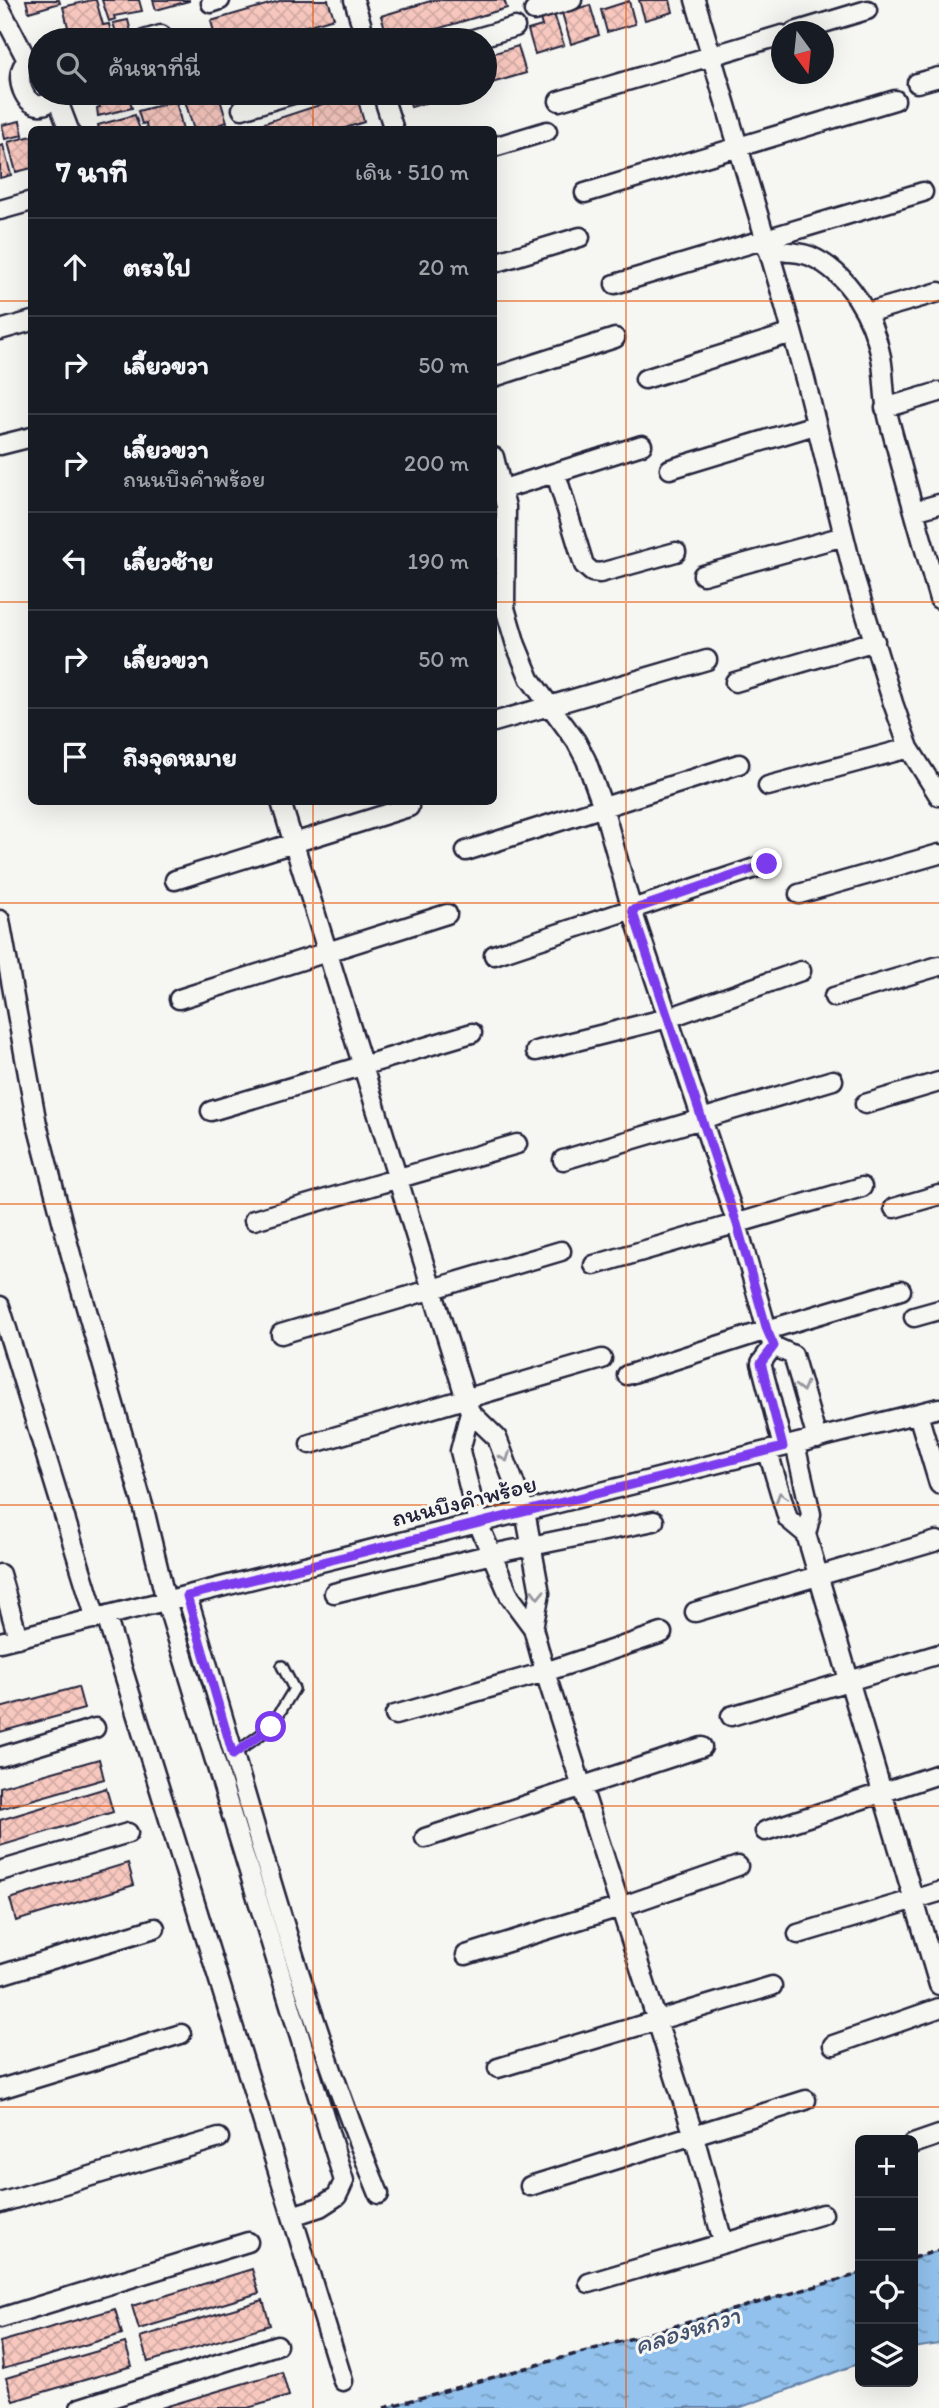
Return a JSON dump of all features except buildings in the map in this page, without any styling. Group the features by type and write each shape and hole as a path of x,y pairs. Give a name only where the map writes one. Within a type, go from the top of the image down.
{"street":[{"path":"354,0 362,28"},
{"path":"534,11 572,0"},
{"path":"695,0 792,333 844,536 875,641 909,748 939,796"},
{"path":"0,8 28,50"},
{"path":"830,21 867,10"},
{"path":"497,32 515,27"},
{"path":"559,101 771,38"},
{"path":"28,63 7,82 28,101"},
{"path":"917,83 939,77"},
{"path":"585,194 895,100"},
{"path":"61,105 68,126"},
{"path":"242,109 256,105"},
{"path":"386,105 393,126"},
{"path":"497,147 547,131"},
{"path":"615,284 766,244 923,192"},
{"path":"0,209 28,202"},
{"path":"497,262 580,237"},
{"path":"766,244 808,256 834,272 854,294 866,313 876,336 881,358 885,408 939,599"},
{"path":"866,313 939,292"},
{"path":"0,330 28,322"},
{"path":"645,379 792,333"},
{"path":"497,376 615,338"},
{"path":"885,408 939,392"},
{"path":"670,469 815,425"},
{"path":"0,445 28,438"},
{"path":"642,445 498,491 507,523 499,610 530,679 576,741 603,807 632,910 737,1224 770,1338 761,1363 782,1448 788,1519 806,1534"},
{"path":"556,474 584,565 592,572 600,573 676,552"},
{"path":"914,511 939,504"},
{"path":"703,575 844,536"},
{"path":"735,682 875,641"},
{"path":"497,721 707,660"},
{"path":"768,786 909,748"},
{"path":"466,851 739,764"},
{"path":"282,805 468,1405 497,1438 525,1511 540,1593 533,1628"},
{"path":"175,880 410,807"},
{"path":"799,894 939,854"},
{"path":"494,955 767,864"},
{"path":"179,999 447,914"},
{"path":"0,920 37,1124 71,1255 144,1509 166,1601 344,2181 337,2196 320,2207 292,2216"},
{"path":"834,997 939,966"},
{"path":"536,1051 668,1017 801,971"},
{"path":"211,1111 472,1033"},
{"path":"563,1160 833,1080"},
{"path":"865,1104 939,1082"},
{"path":"254,1220 517,1144"},
{"path":"594,1265 862,1187"},
{"path":"894,1208 939,1195"},
{"path":"281,1334 561,1251"},
{"path":"627,1375 770,1338 901,1290"},
{"path":"0,1306 343,2381"},
{"path":"914,1317 939,1310"},
{"path":"770,1338 793,1355 817,1439"},
{"path":"310,1444 468,1405 602,1359"},
{"path":"468,1405 460,1451 478,1523 510,1597 533,1628 694,2136 723,2242"},
{"name":"ถนนบึงคำพร้อย","path":"9,1640 939,1408"},
{"path":"918,1414 939,1484"},
{"path":"782,1448 811,1514 806,1534 939,1985"},
{"path":"334,1593 492,1554 654,1521"},
{"path":"695,1612 937,1541"},
{"path":"0,1574 9,1640"},
{"path":"187,1596 256,1833 345,2113 379,2194"},
{"path":"395,1715 545,1672 662,1633"},
{"path":"731,1716 939,1654"},
{"path":"0,1757 96,1728"},
{"path":"425,1838 702,1746"},
{"path":"765,1831 939,1774"},
{"path":"0,1871 128,1833"},
{"path":"466,1955 620,1907 738,1866"},
{"path":"798,1934 939,1892"},
{"path":"0,1975 155,1928"},
{"path":"498,2068 772,1986"},
{"path":"833,2045 939,2008"},
{"path":"0,2089 181,2034"},
{"path":"530,2186 806,2100"},
{"path":"918,2142 939,2135"},
{"path":"0,2203 219,2138"},
{"path":"589,2283 823,2214"},
{"path":"0,2318 248,2242"},
{"path":"80,2408 277,2345"}],"lane":[{"path":"233,1755 271,1727 294,1689 282,1667"}],"path":[{"path":"918,2256 939,2250"},
{"path":"384,2408 855,2275"}],"water":[{"path":"939,2251 939,2344 918,2347 918,2261 918,2257"},
{"name":"คลองหกวา","path":"855,2275 855,2365 739,2408 385,2408"}],"route":[{"path":"271,1727 233,1755 187,1596 783,1447 761,1363 774,1346 737,1224 632,910 767,864"}]}
